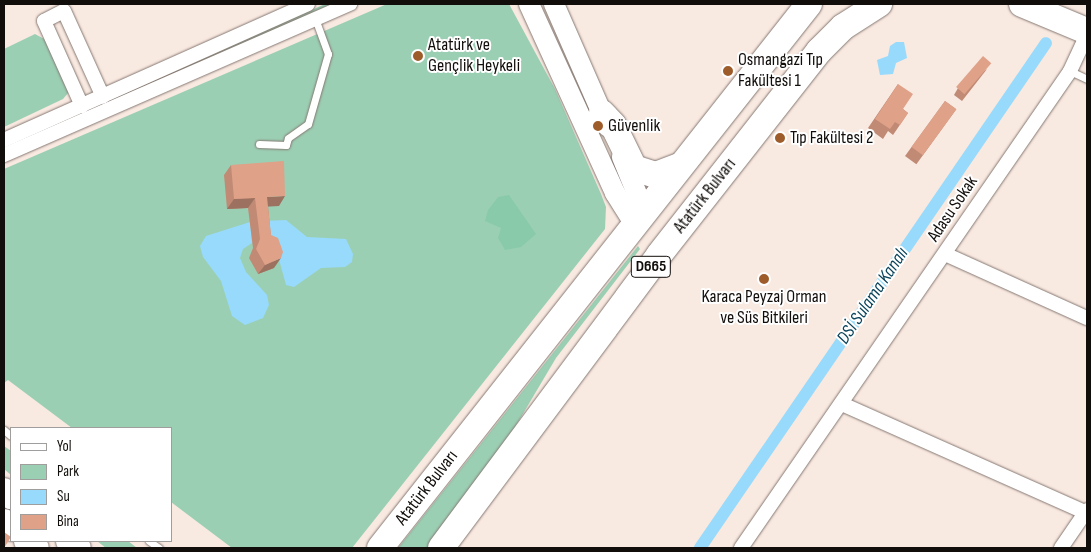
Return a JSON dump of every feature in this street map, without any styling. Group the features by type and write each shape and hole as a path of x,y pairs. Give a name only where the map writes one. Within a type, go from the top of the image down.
{"highway":[{"name":"Atatürk Bulvarı","path":"380,548 642,219 680,166 809,4"},
{"name":"Atatürk Bulvarı","path":"441,548 520,446 691,214 819,51 843,27 879,4"},
{"path":"1022,4 1087,31"},
{"path":"602,113 613,125 634,168 656,175 680,166"},
{"path":"520,446 540,393 645,248 642,219 691,214"}],"street":[{"path":"4,140 308,4"},
{"path":"4,155 350,4"},
{"path":"529,4 542,26 616,193 642,219"},
{"path":"554,4 637,190 642,219"},
{"path":"93,101 64,11 44,21 99,114"},
{"name":"Adasu Sokak","path":"742,548 1070,71 1087,35"},
{"path":"945,254 1087,318"},
{"path":"842,404 1087,512 1061,548"}],"lane":[{"path":"259,144 286,145 288,138 308,124 328,54 315,19"},
{"path":"1070,71 1087,79"}],"green space":[{"path":"325,4 334,4 112,103 111,100"},
{"path":"387,4 509,4 555,89 601,194 606,207 605,229 352,548 232,548 172,503 172,427 71,427 8,380 4,383 4,169"},
{"path":"35,34 46,40 69,92 63,99 4,127 4,49"},
{"path":"509,195 536,234 521,247 505,250 498,238 501,228 485,221 488,210 498,197"},
{"path":"638,246 640,249 556,358 502,449 428,548 398,548"},
{"path":"4,446 10,450 10,474 4,469"},
{"path":"98,542 129,542 137,548 106,548"}],"water":[{"path":"896,42 904,42 907,58 896,63 893,74 880,75 877,60 888,56 890,46"},
{"path":"286,220 307,237 346,239 353,254 352,262 345,267 321,268 294,287 286,285 277,252 262,221"},
{"path":"250,222 252,243 243,249 240,258 246,272 267,295 269,305 263,318 245,325 232,316 221,281 203,257 200,246 206,236"}],"building":[{"path":"983,56 991,63 964,94 956,87"},
{"path":"898,84 913,94 903,109 908,113 900,125 895,122 890,129 875,119"},
{"path":"945,101 956,109 923,155 911,147"},
{"path":"284,161 285,196 267,197 271,235 278,238 283,252 281,258 265,265 256,249 260,239 255,198 234,199 231,165"},
{"path":"4,532 10,536 10,539 4,548"}],"waterway":[{"name":"DSİ Sulama Kanalı","path":"700,548 1046,43"}],"place":[{"name":"Atatürk ve Gençlik Heykeli","path":"418,56"},
{"name":"Osmangazi Tıp Fakültesi 1","path":"728,71"},
{"name":"Güvenlik","path":"598,126"},
{"name":"Tıp Fakültesi 2","path":"780,138"},
{"name":"Karaca Peyzaj Orman ve Süs Bitkileri","path":"764,279"}]}
